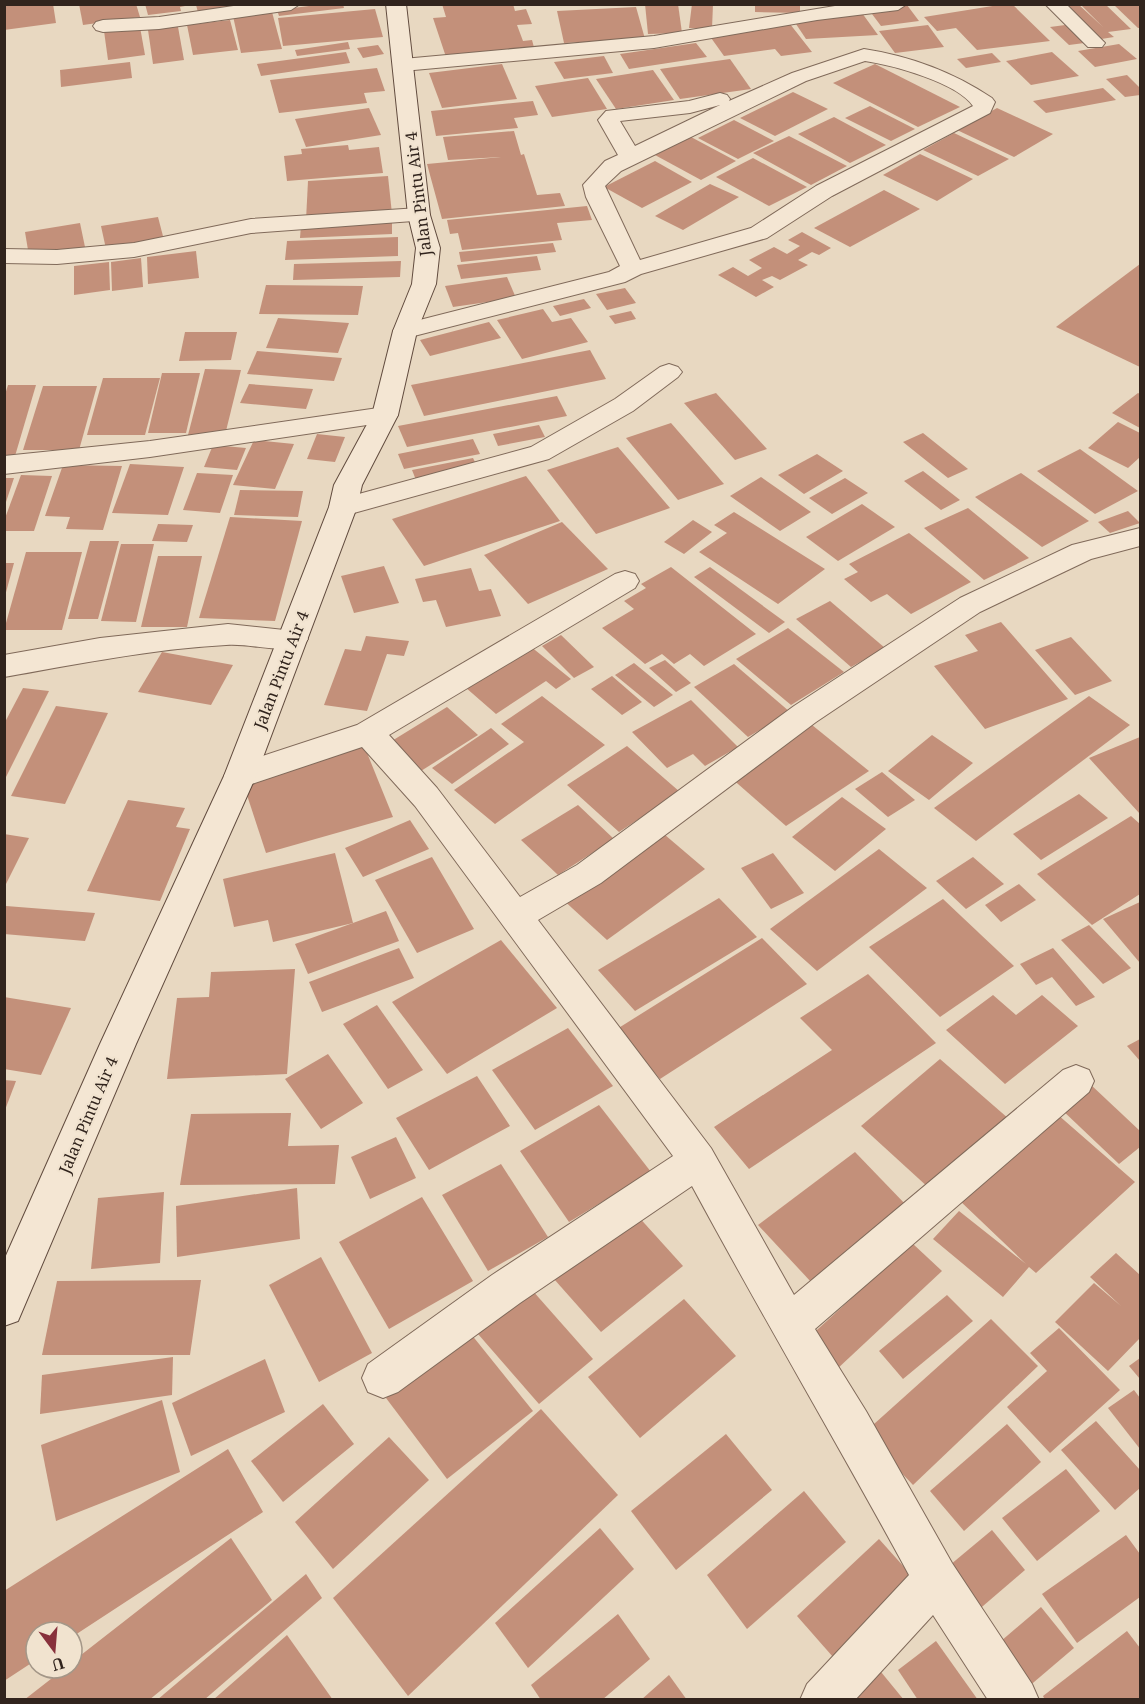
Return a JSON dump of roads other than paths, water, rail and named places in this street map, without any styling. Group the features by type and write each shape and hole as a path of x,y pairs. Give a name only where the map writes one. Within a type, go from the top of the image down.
{"street":[{"path":"103,26 159,23 291,4"},
{"name":"Jalan Pintu Air 4","path":"4,1307 118,1044 240,776 343,507 348,485 385,415 405,331 424,284 428,249 418,215 396,4"},
{"path":"403,65 654,42 817,14 898,4"},
{"path":"1054,4 1095,43"},
{"path":"405,331 617,277 633,269 759,233 824,191 983,109 985,102 957,84 934,74 874,55 864,55 799,77 690,106 613,116 609,120 630,157"},
{"path":"633,269 594,186 613,166 799,77"},
{"path":"4,256 57,257 134,250 251,226 418,215"},
{"path":"343,507 540,453 624,405 669,372"},
{"path":"4,465 150,449 385,415"},
{"path":"516,916 589,873 805,714 970,604 1082,552 1140,537"},
{"path":"240,776 368,733 625,581"},
{"path":"4,666 100,649 228,634 293,639"},
{"path":"368,733 426,797 698,1160 789,1325 851,1426 936,1579 1016,1700"},
{"path":"789,1325 1076,1082"},
{"path":"383,1378 506,1289 698,1160"},
{"path":"823,1700 936,1579"}]}
